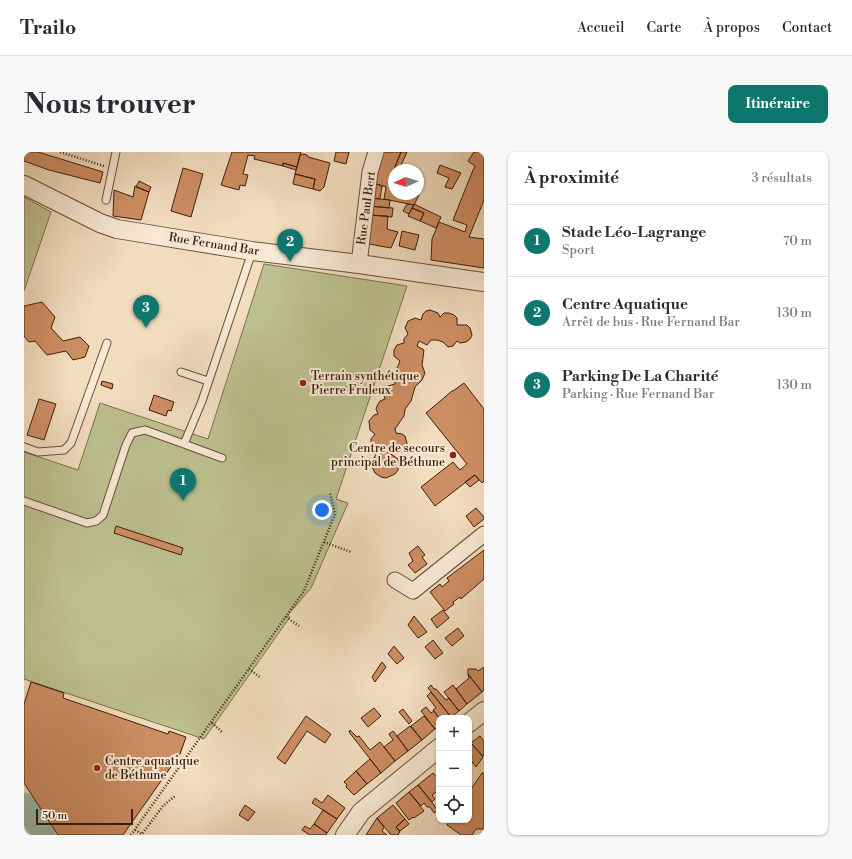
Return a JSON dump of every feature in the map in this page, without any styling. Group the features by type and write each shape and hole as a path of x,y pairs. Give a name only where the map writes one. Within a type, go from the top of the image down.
{"street":[{"name":"Rue Paul Bert","path":"359,264 370,172 376,152"},
{"name":"Rue Fernand Bar","path":"24,185 116,229 252,251 359,264 484,282"},
{"path":"395,580 413,590 484,534"},
{"path":"472,720 484,710"},
{"path":"345,835 361,812 436,750"}],"lane":[{"path":"106,200 116,152"},
{"path":"184,444 202,401 252,251"},
{"path":"24,447 38,452 64,450 71,443 107,343"},
{"path":"181,372 208,381"},
{"path":"24,501 87,523 96,521 103,515 126,445 132,434 145,430 222,458"}],"path":[{"path":"60,152 112,169"},
{"path":"131,835 212,723 304,591 335,514 330,493"},
{"path":"324,542 352,552"},
{"path":"286,617 299,626"},
{"path":"249,669 261,678"},
{"path":"212,723 222,732"},
{"path":"135,830 142,834 163,806 176,796"}],"green space":[{"path":"24,197 51,212 24,291"},
{"path":"264,264 407,286 336,499 348,503 311,588 288,615 290,617 204,739 24,679 24,452 78,470 100,403 208,439"}],"building":[{"path":"24,152 38,152 103,172 100,183 49,170 24,161"},
{"path":"232,152 301,152 297,167 283,163 283,166 254,159 255,156 248,155 243,174 248,175 245,186 240,185 239,190 221,185"},
{"path":"336,152 349,152 346,164 334,161"},
{"path":"383,152 401,152 396,164 388,164 388,200 384,199 386,187 371,182"},
{"path":"401,152 407,152 402,164 396,164"},
{"path":"474,152 484,152 484,200 469,237 484,239 484,268 431,260 432,239 439,222 465,232 467,225 453,220 475,166 468,161"},
{"path":"300,155 307,155 308,157 330,163 324,187 320,191 313,189 315,179 295,174"},
{"path":"283,163 297,167 296,170 283,166"},
{"path":"440,165 461,173 452,189 445,187 449,178 437,173"},
{"path":"183,168 203,174 191,217 171,211"},
{"path":"295,174 315,179 313,189 293,184"},
{"path":"139,181 151,187 149,192 136,187"},
{"path":"371,182 382,186 380,199 370,198"},
{"path":"135,186 149,192 141,220 113,216 114,190 133,197"},
{"path":"370,198 390,200 389,208 370,206"},
{"path":"389,200 416,200 414,205"},
{"path":"407,204 414,205 409,214 403,211"},
{"path":"414,204 441,217 436,228 420,221 424,213 412,208"},
{"path":"370,206 393,208 392,217 370,215"},
{"path":"412,208 424,213 420,221 408,216"},
{"path":"371,215 388,216 387,229 398,232 391,248 369,244"},
{"path":"402,231 419,235 415,250 399,246"},
{"path":"42,302 55,317 51,328 63,341 80,337 89,346 85,357 73,360 66,351 47,355 35,341 29,342 24,336 24,306"},
{"path":"430,310 438,313 440,317 444,313 454,315 457,318 457,325 467,325 470,328 472,335 466,342 460,343 457,341 453,346 448,347 443,342 437,340 431,340 427,345 419,341 417,346 424,350 422,365 425,373 422,380 415,387 411,401 405,409 404,416 395,429 396,433 405,436 407,443 402,452 394,452 390,450 389,447 380,451 373,447 371,442 371,439 375,434 370,430 369,421 374,415 378,414 376,409 380,401 385,399 384,395 388,386 395,384 395,380 399,376 397,368 400,361 394,356 394,350 397,345 404,343 404,339 408,334 405,328 408,321 415,318 421,320 423,314"},
{"path":"102,381 113,384 112,389 101,385"},
{"path":"464,383 484,409 484,481 482,483 475,475 435,506 421,487 453,462 460,470 467,464 426,413"},
{"path":"154,395 174,402 171,411 168,410 166,416 149,410"},
{"path":"39,399 56,404 44,440 27,435"},
{"path":"385,450 398,459 399,463 398,470 395,474 386,478 375,473 372,467 372,462 376,454"},
{"path":"475,475 479,480 470,487 465,482"},
{"path":"476,508 484,519 474,527 466,516"},
{"path":"116,526 183,548 181,555 114,533"},
{"path":"418,546 425,555 422,557 427,564 415,573 408,565 413,561 409,553"},
{"path":"484,550 484,579 461,599 460,597 453,602 454,604 445,611 430,592 440,584 442,587 449,581 447,578"},
{"path":"443,610 449,618 437,628 431,619"},
{"path":"414,616 427,632 418,638 408,625"},
{"path":"458,628 464,636 452,646 445,638"},
{"path":"433,640 443,653 435,659 425,647"},
{"path":"394,646 404,658 397,664 388,654"},
{"path":"382,662 386,667 375,682 372,677"},
{"path":"484,667 484,690 482,692 468,674 468,669 476,669 478,671"},
{"path":"468,674 482,692 467,704 456,689 469,678"},
{"name":"Centre aquatique de Béthune","path":"31,682 64,693 63,698 168,734 169,731 186,737 180,754 123,835 58,835 24,783 24,704"},
{"path":"431,685 446,700 449,698 459,711 454,715 449,715 428,688"},
{"path":"453,685 467,704 459,711 444,692"},
{"path":"431,692 449,715 437,715 433,710 436,708 427,696"},
{"path":"426,707 431,713 434,711 437,715 436,728 435,729 421,711"},
{"path":"374,708 381,716 368,727 361,718"},
{"path":"403,709 412,721 409,724 399,712"},
{"path":"306,716 331,734 325,743 307,731 285,764 277,758"},
{"path":"424,716 435,729 422,740 411,726"},
{"path":"410,726 422,740 408,751 397,736"},
{"path":"350,730 357,737 359,736 370,750 380,742 395,761 381,773 349,732"},
{"path":"393,731 408,751 395,761 384,747 393,740 389,734"},
{"path":"480,736 484,741 483,756 472,744 472,742"},
{"path":"472,744 483,757 476,767 472,762"},
{"path":"370,759 381,773 367,784 356,771"},
{"path":"356,771 367,784 354,795 346,787 347,785 344,782"},
{"path":"433,773 436,776 436,792 432,795 435,799 432,802 418,785"},
{"path":"482,773 484,773 484,829 476,829 472,835 461,835 447,825 448,823 472,823 472,788"},
{"path":"418,785 436,808 436,812 434,813 430,807 427,807 424,803 421,806 409,792"},
{"path":"409,792 424,811 409,820 396,803"},
{"path":"328,795 345,808 337,819 312,803 315,798 322,803"},
{"path":"245,805 255,812 248,821 239,815"},
{"path":"393,805 405,819 396,827 400,832 398,834 399,835 391,835 377,818"},
{"path":"323,810 337,819 327,833 314,824"},
{"path":"377,818 384,827 382,831 387,835 366,835"},
{"path":"405,819 409,824 400,831 396,827"},
{"path":"314,824 327,833 326,835 310,835 302,830 305,826 310,829"}],"waterway":[{"path":"24,804 44,835"}],"place":[{"name":"Centre Aquatique","path":"290,262"},
{"name":"Parking De La Charité","path":"146,328"},
{"name":"Terrain synthétique Pierre Fruleux","path":"303,383"},
{"name":"Centre de secours principal de Béthune","path":"453,455"},
{"name":"Stade Léo-Lagrange","path":"183,501"},
{"name":"Centre aquatique de Béthune","path":"97,768"}]}
